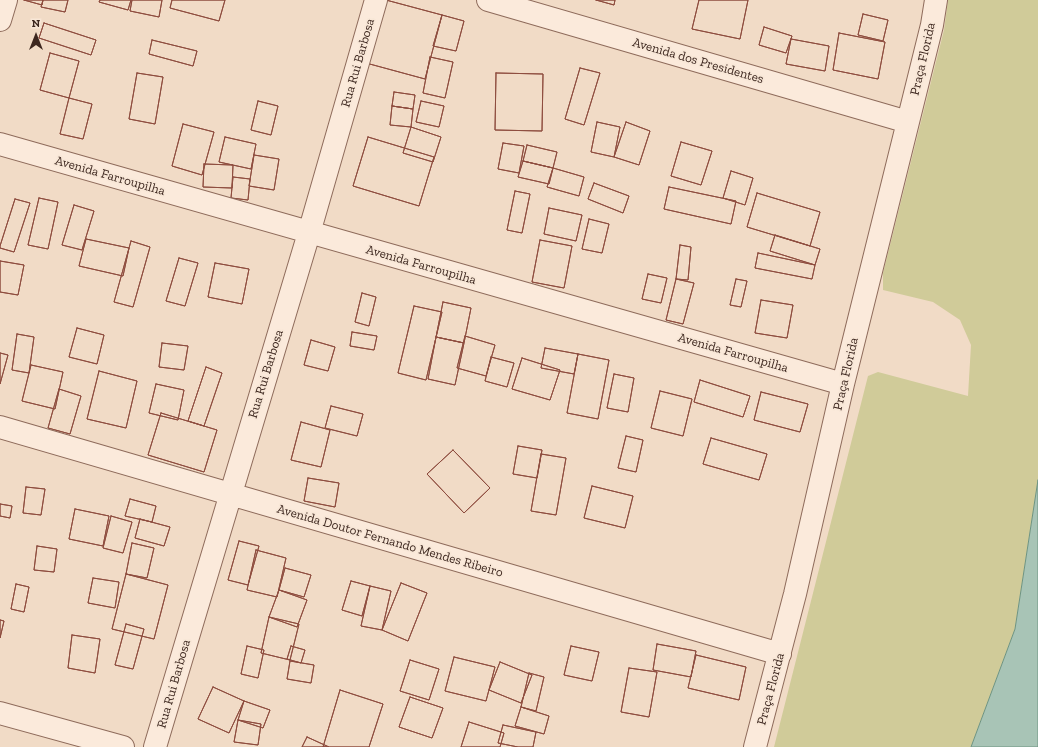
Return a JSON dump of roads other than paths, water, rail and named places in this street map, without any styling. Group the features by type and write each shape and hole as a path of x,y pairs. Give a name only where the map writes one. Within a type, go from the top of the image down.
{"street":[{"path":"0,20 6,0"},
{"name":"Rua Rui Barbosa","path":"155,747 229,495 309,233 376,0"},
{"name":"Avenida dos Presidentes","path":"488,0 908,122"},
{"name":"Praça Florida","path":"755,747 795,594 843,384 932,25 936,0"},
{"name":"Avenida Farroupilha","path":"0,144 843,384"},
{"name":"Avenida Doutor Fernando Mendes Ribeiro","path":"0,427 229,495 780,654"},
{"path":"0,713 123,747"}]}
